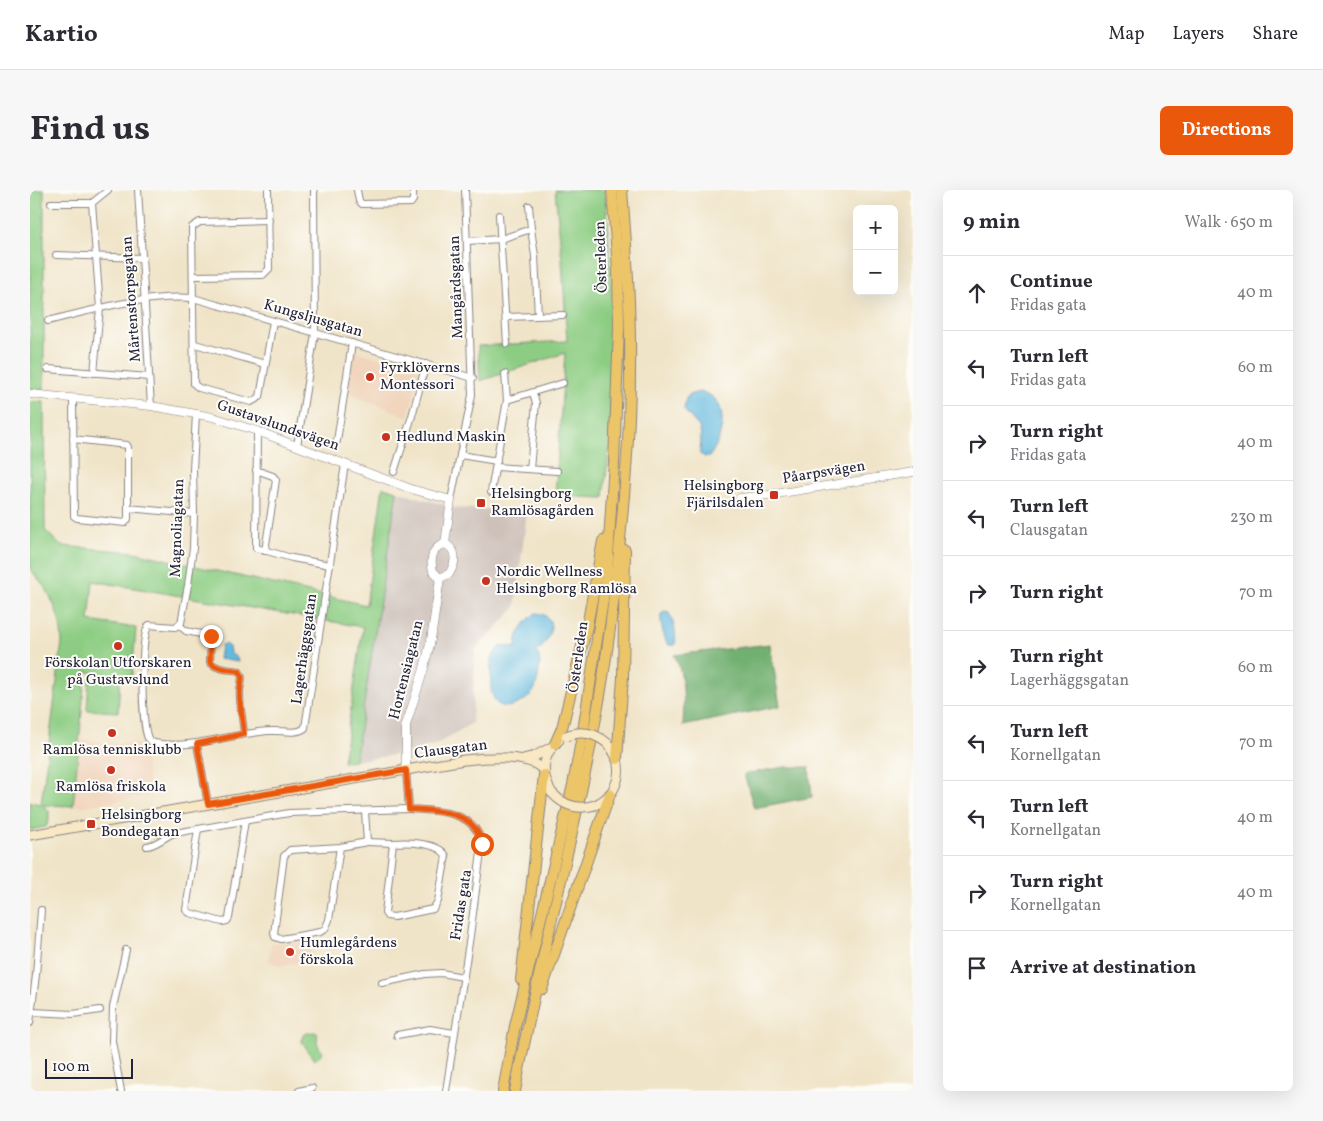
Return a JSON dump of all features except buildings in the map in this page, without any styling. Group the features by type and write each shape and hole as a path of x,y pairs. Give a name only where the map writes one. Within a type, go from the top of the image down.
{"main road":[{"name":"Österleden","path":"503,1091 515,1026 573,785 607,573 614,462 619,328 618,269 612,190"},
{"name":"Österleden","path":"515,1091 525,1037 595,727 610,626 624,497 630,373 628,277 622,190"},
{"path":"525,1037 610,794 616,785 619,775 617,758 624,678 624,497"},
{"path":"515,1026 545,760 562,728 587,626 611,503"},
{"path":"554,745 566,736 588,733 607,743 617,758"},
{"name":"Clausgatan","path":"30,835 476,759 520,759 535,756 554,745"},
{"name":"Clausgatan","path":"520,759 536,763 544,773"},
{"path":"544,773 547,785 552,793 560,801 574,807 585,808 595,805 610,794"}],"street":[{"path":"51,203 92,203 108,190"},
{"name":"Mårtenstorpsgatan","path":"138,190 151,406"},
{"path":"193,276 263,275 267,273 269,269 268,190"},
{"path":"298,446 315,333 314,190"},
{"path":"357,190 358,201 362,204 404,204 411,203 413,200 413,190"},
{"name":"Mangårdsgatan","path":"451,500 472,395 473,378 465,190"},
{"path":"92,203 100,308 94,373"},
{"path":"529,206 535,256 538,316"},
{"path":"499,215 507,344"},
{"path":"269,220 200,222 192,227 195,344 194,384 199,388 251,402 260,397 273,321"},
{"path":"468,241 501,239 531,230"},
{"path":"56,255 142,258"},
{"name":"Kungsljusgatan","path":"48,321 144,299 168,297 193,298 473,378"},
{"path":"506,317 563,315"},
{"path":"338,441 352,343"},
{"path":"195,344 265,364"},
{"path":"394,472 426,364"},
{"path":"48,369 149,377"},
{"path":"491,492 507,400 505,374"},
{"path":"507,400 562,383"},
{"path":"530,469 536,403 533,393"},
{"name":"Gustavslundsvägen","path":"30,394 151,406 232,422 411,489 451,500"},
{"path":"73,398 74,516 77,518 125,523 128,521 128,446 125,444 74,439"},
{"name":"Magnoliagatan","path":"179,625 191,570 196,414"},
{"path":"257,431 255,545 258,549 265,551 330,565"},
{"path":"460,455 496,464 557,471"},
{"name":"Lagerhäggsgatan","path":"197,744 244,734 271,731 297,732 305,728 345,464"},
{"path":"256,470 272,476 276,480 265,551"},
{"name":"Påarpsvägen","path":"740,498 769,496 913,472"},
{"path":"440,578 449,574 455,559 452,549 446,544 451,500"},
{"path":"128,508 194,514"},
{"name":"Hortensiagatan","path":"406,770 406,725 431,640 440,578 433,571 432,555 438,547 446,544"},
{"path":"208,804 197,744 156,743 149,740 146,732 142,670 146,629 151,625 175,627 179,625 186,631 211,636 210,662 212,665 217,668 242,673 240,691 244,734"},
{"path":"406,770 409,809"},
{"name":"Fridas gata","path":"147,846 152,846 167,836 288,813 409,809 459,816 473,824 480,836 483,850 446,1091"},
{"path":"365,811 367,842"},
{"path":"198,829 186,910 190,913 222,922 227,921 229,918 245,820"},
{"path":"340,846 329,920 325,929 320,932 281,938 275,937 274,932 284,856 290,850 367,842 393,842 410,843 437,847 445,853 438,901 433,909 394,917 385,915 393,842"},
{"path":"30,1024 33,974 41,910"},
{"path":"121,1091 112,1041 113,1008 126,950"},
{"path":"382,983 425,974 441,973 463,977"},
{"path":"32,1012 73,1014 100,1010"},
{"path":"397,1035 430,1029 454,1033"},
{"path":"299,1091 312,1088"}],"shaded area":[{"path":"355,351 421,370 408,417 347,392"},
{"path":"397,491 454,508 527,512 515,608 475,650 472,723 437,744 400,754 355,761"},
{"name":"Ramlösa friskola","path":"78,739 143,745 150,795 85,806 73,806"},
{"name":"Humlegårdens förskola","path":"307,937 312,960 280,966 268,961 271,944"}],"green space":[{"path":"30,190 44,190 44,390 30,389"},
{"path":"555,190 605,190 611,277 612,364 610,431 604,498 555,496 565,353 480,381 478,346 567,341"},
{"path":"30,402 44,402 45,530 61,546 134,552 366,605 383,487 397,491 355,761 343,762 363,627 93,581 89,621 136,628 132,676 85,672 73,806 43,805 49,811 49,820 46,827 30,830 30,802 41,804 62,643 57,612 49,594 30,569"},
{"path":"770,644 780,706 683,726 682,680 678,662 674,655"},
{"path":"89,678 120,680 118,712 87,710"},
{"path":"785,767 809,767 812,797 754,808 744,774"},
{"path":"315,1032 318,1034 318,1046 323,1052 315,1060 302,1042 303,1034"}],"water":[{"path":"699,392 710,395 717,401 721,409 721,429 718,440 709,457 700,454 701,436 699,427 684,410 686,398"},
{"path":"668,612 673,623 676,637 675,645 669,645 664,634 661,614"},
{"path":"536,613 544,615 549,619 551,630 541,648 536,652 540,663 535,687 529,696 518,704 506,707 500,706 496,702 491,690 492,658 502,646 517,646 517,637 522,628"},
{"path":"225,644 229,647 230,653 237,658 238,662 219,659 221,645"}],"place":[{"name":"Fyrklöverns Montessori","path":"370,377"},
{"name":"Hedlund Maskin","path":"386,437"},
{"name":"Helsingborg Fjärilsdalen","path":"774,495"},
{"name":"Helsingborg Ramlösagården","path":"481,503"},
{"name":"Nordic Wellness Helsingborg Ramlösa","path":"486,581"},
{"name":"Förskolan Utforskaren på Gustavslund","path":"118,646"},
{"name":"Ramlösa tennisklubb","path":"112,733"},
{"name":"Ramlösa friskola","path":"111,770"},
{"name":"Helsingborg Bondegatan","path":"91,824"},
{"name":"Humlegårdens förskola","path":"290,952"}],"route":[{"path":"211,636 210,662 212,665 217,668 242,673 240,691 244,734 197,744 208,804 406,770 409,809 450,814 464,818 473,824 478,831 482,844"}]}
